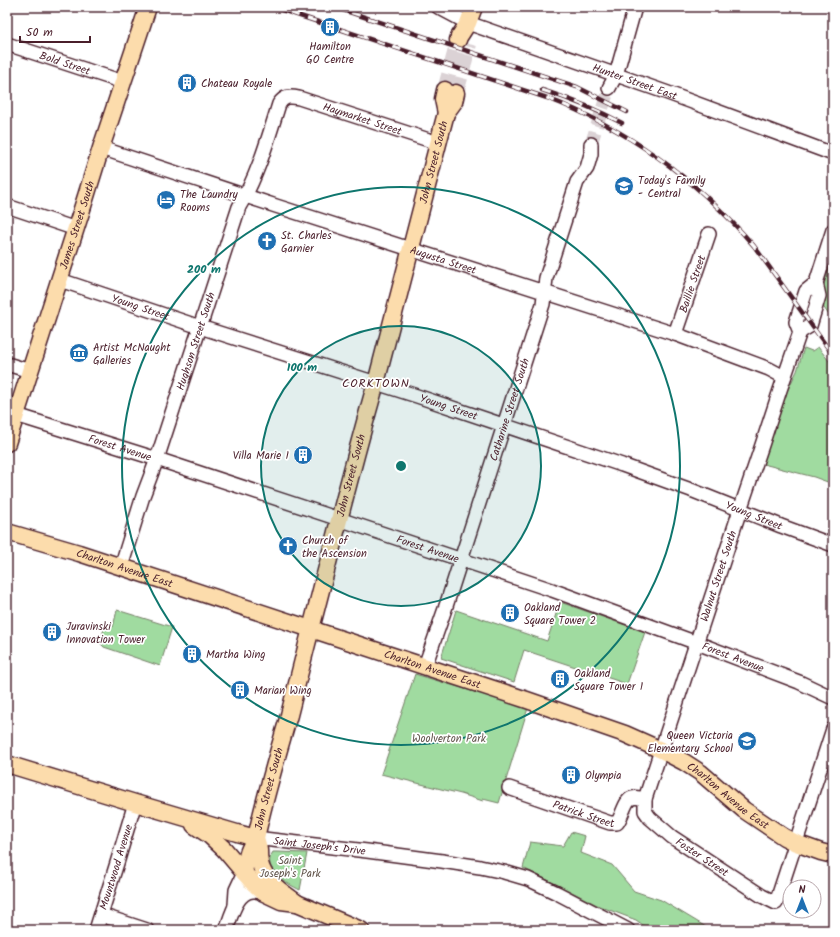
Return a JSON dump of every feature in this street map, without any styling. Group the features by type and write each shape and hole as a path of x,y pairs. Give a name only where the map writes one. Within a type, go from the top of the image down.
{"main road":[{"name":"James Street South","path":"7,443 101,148 148,7"},
{"path":"463,42 459,37 468,24 474,7"},
{"name":"John Street South","path":"244,872 249,848 256,838 278,749 311,629 364,422 376,383 446,113 454,102 451,92"},
{"name":"Charlton Avenue East","path":"7,532 79,553 425,666 624,734 661,750 701,772 744,810 784,837 796,843 833,855"},
{"name":"Saint Joseph's Drive","path":"7,764 181,817 256,838"},
{"path":"181,817 216,841 252,882 264,893 281,901 297,903 360,930"},
{"name":"John Street South","path":"256,838 260,864 265,875 276,887 297,903"}],"street":[{"name":"Hunter Street East","path":"438,7 468,24 743,120 833,154"},
{"path":"613,89 634,7"},
{"name":"Bold Street","path":"7,44 123,82"},
{"name":"Haymarket Street","path":"286,97 299,98 438,143"},
{"name":"Hughson Street South","path":"121,567 143,496 157,459 239,207 246,196 259,166 279,104 286,97"},
{"name":"Augusta Street","path":"101,148 675,334 784,376"},
{"name":"Catharine Street South","path":"425,666 543,304 546,278 577,182 587,168 594,148"},
{"path":"7,206 76,229"},
{"name":"Walnut Street South","path":"645,799 784,376 800,332 810,326 819,296 816,283 833,230"},
{"name":"Baillie Street","path":"675,334 709,234"},
{"name":"Young Street","path":"60,280 622,465 833,545"},
{"path":"7,364 30,371"},
{"name":"Forest Avenue","path":"16,415 157,459 552,590 799,682 833,698"},
{"path":"796,843 833,729"},
{"name":"Patrick Street","path":"509,788 610,823 617,823 631,798 645,799"},
{"name":"Foster Street","path":"645,799 645,811 661,828 762,896 776,903 796,843"},
{"name":"Mountwood Avenue","path":"96,930 135,803"},
{"name":"Saint Joseph's Drive","path":"256,838 427,859 504,872 528,879 557,892 628,930"},
{"name":"John Street South","path":"235,906 236,890 244,872"},
{"name":"John Street South","path":"226,930 235,906 242,895 254,891 264,893"},
{"path":"101,915 147,930"}],"green space":[{"path":"830,261 833,262 833,321 820,302"},
{"path":"818,347 833,366 833,484 814,477 763,464 787,391 797,371 804,348 812,351"},
{"path":"560,602 645,632 627,684 524,650 514,682 441,658 456,610 547,641"},
{"path":"117,610 172,627 160,666 104,647 100,643 105,625 113,627"},
{"name":"Woolverton Park","path":"415,674 528,708 499,803 483,799 483,801 381,774"},
{"path":"571,832 585,836 581,853 612,865 634,891 661,900 711,930 650,930 636,920 599,906 523,868 530,842 563,846"},
{"name":"Saint Joseph's Park","path":"273,852 307,853 300,890 283,880 273,870 270,864 270,858"}],"tunnel":[{"path":"456,93 469,44"},
{"path":"445,90 457,46"},
{"path":"591,144 609,88"}],"railway":[{"path":"273,7 547,98 606,125 634,141 685,178 732,222 754,246 833,355"},
{"path":"334,7 577,87 627,112"},
{"path":"542,90 583,105 622,123"}],"place":[{"name":"Hamilton GO Centre","path":"330,27"},
{"name":"Chateau Royale","path":"187,83"},
{"name":"Today's Family - Central","path":"624,186"},
{"name":"The Laundry Rooms","path":"166,200"},
{"name":"St. Charles Garnier","path":"267,241"},
{"name":"Artist McNaught Galleries","path":"79,353"},
{"name":"Villa Marie I","path":"303,455"},
{"name":"Church of the Ascension","path":"288,546"},
{"name":"Oakland Square Tower 2","path":"510,613"},
{"name":"Juravinski Innovation Tower","path":"52,632"},
{"name":"Martha Wing","path":"192,654"},
{"name":"Oakland Square Tower 1","path":"560,679"},
{"name":"Marian Wing","path":"240,690"},
{"name":"Queen Victoria Elementary School","path":"747,741"},
{"name":"Olympia","path":"571,775"}],"district":[{"name":"CORKTOWN","path":"376,383"}]}
